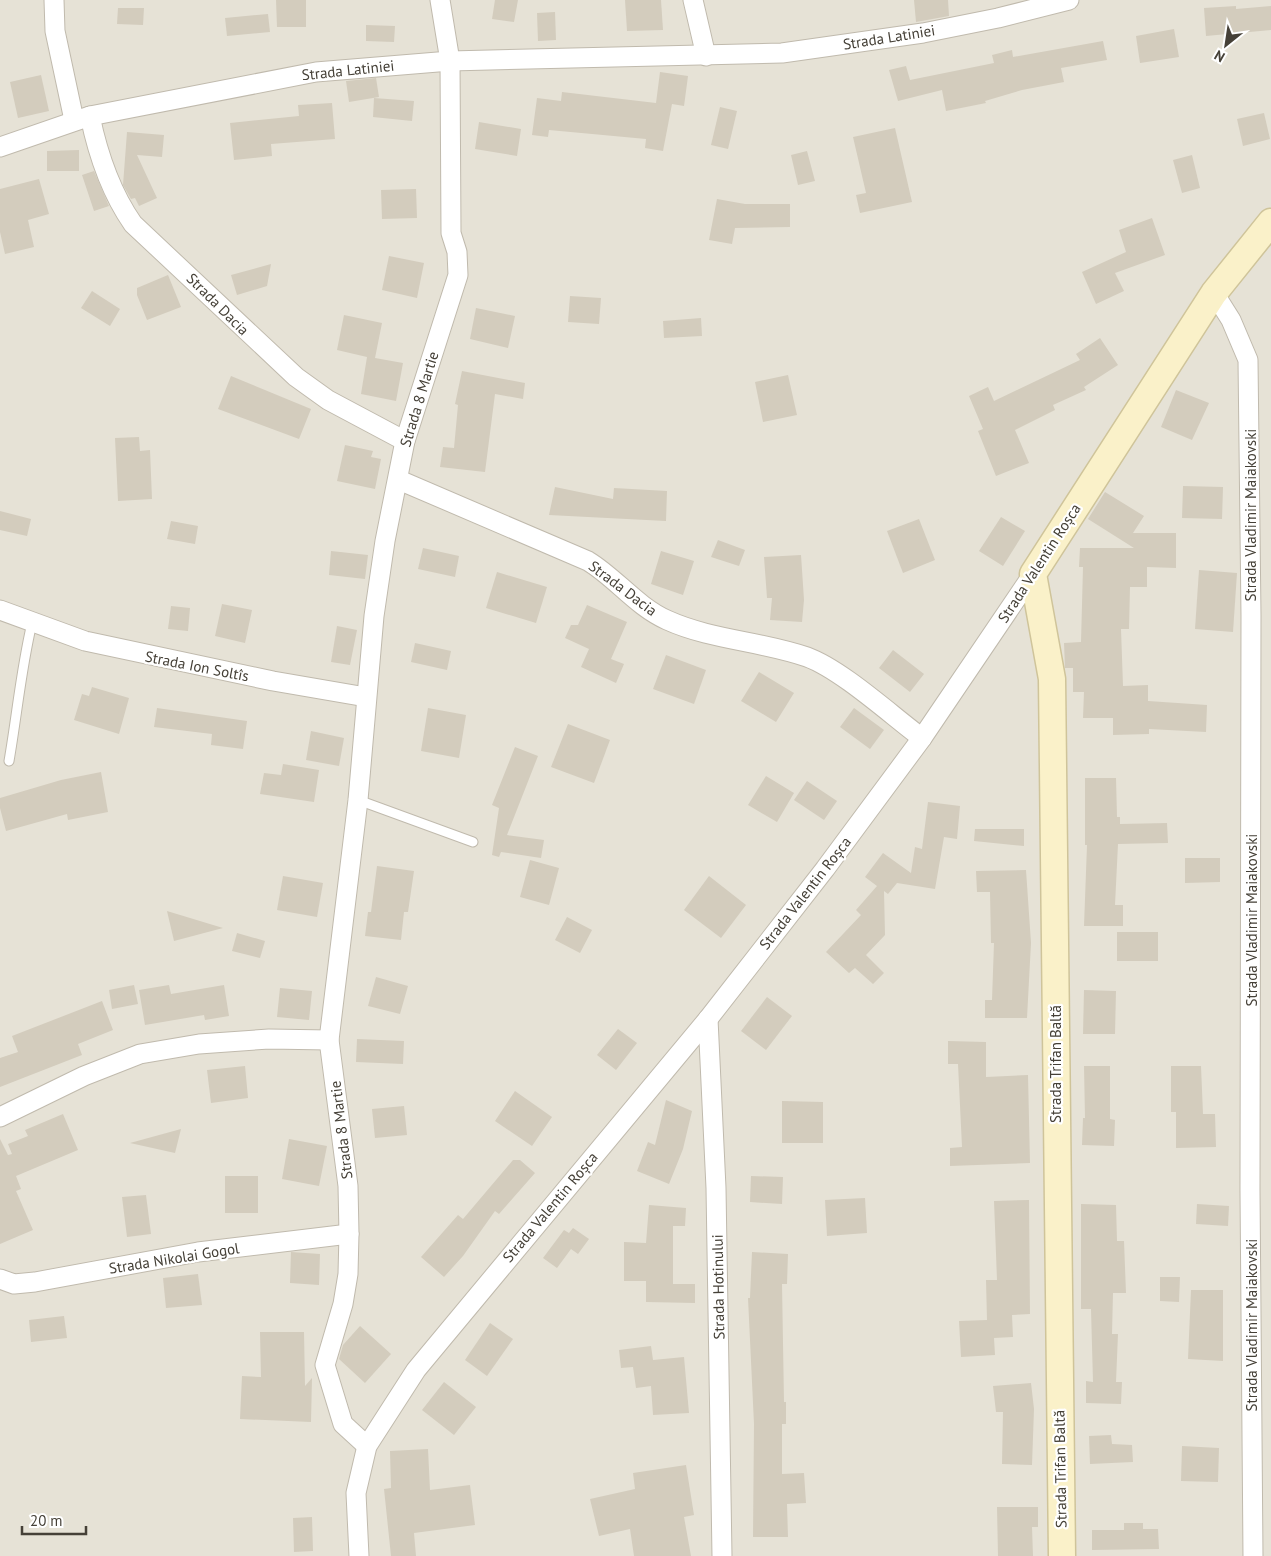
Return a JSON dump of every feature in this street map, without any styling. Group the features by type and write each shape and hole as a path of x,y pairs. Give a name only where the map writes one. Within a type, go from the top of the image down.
{"main road":[{"name":"Strada Valentin Roșca","path":"1033,574 1214,292 1271,222"},
{"name":"Strada Trifan Baltă","path":"1033,574 1052,679 1062,1556"}],"street":[{"name":"Strada Dacia","path":"54,0 55,31 82,118 120,205 133,224 296,377 328,400 405,441"},
{"name":"Strada 8 Martie","path":"367,1446 343,1424 325,1365 343,1304 348,1274 349,1234 348,1186 329,1040 358,800 366,697 381,569 405,441 458,275 457,252 451,233 450,61 440,0"},
{"path":"693,0 706,56"},
{"name":"Strada Latiniei","path":"0,148 82,118 316,72 450,61 782,53 847,45 998,18 1069,0"},
{"name":"Strada Vladimir Maiakovski","path":"1214,292 1231,320 1248,360 1251,606 1250,1191 1253,1556"},
{"name":"Strada Dacia","path":"399,480 588,561 606,572 632,598 665,619 686,628 808,658 834,672 922,738"},
{"name":"Strada Valentin Roșca","path":"359,1556 356,1493 367,1446 416,1370 708,1019 825,869 922,738 1033,574"},
{"name":"Strada Ion Soltîs","path":"0,610 85,642 148,656 366,697"},
{"name":"Strada Hotinului","path":"708,1019 716,1188 722,1556"},
{"path":"0,1117 84,1076 140,1054 199,1044 269,1040 329,1040"},
{"name":"Strada Nikolai Gogol","path":"0,1279 14,1284 35,1282 198,1252 349,1234"}],"lane":[{"path":"9,761 18,709 22,668 32,623"},
{"path":"358,800 473,842"}],"shaded area":[{"path":"0,0 1271,0 1271,1556 0,1556"}],"building":[{"path":"276,0 306,0 306,27 277,27"},
{"path":"495,0 518,0 514,22 492,19"},
{"path":"625,0 661,0 663,30 627,31"},
{"path":"914,0 948,0 949,16 916,22"},
{"path":"1236,6 1236,9 1271,6 1271,30 1206,36 1204,8"},
{"path":"118,8 144,8 143,25 117,24"},
{"path":"555,12 556,40 538,41 537,13"},
{"path":"268,14 270,32 227,36 225,18"},
{"path":"366,25 395,26 394,42 366,41"},
{"path":"1174,29 1179,57 1140,63 1136,36"},
{"path":"1103,41 1107,60 1061,68 1064,82 1022,90 985,101 986,103 946,111 942,90 898,101 889,70 906,66 910,80 994,63 992,55 1012,50 1013,57"},
{"path":"660,72 688,76 684,106 672,104 663,151 645,148 646,139 549,130 548,137 532,135 537,98 561,101 562,92 656,103"},
{"path":"41,75 49,111 18,118 10,82"},
{"path":"376,78 379,97 349,102 346,81"},
{"path":"374,98 414,101 412,121 373,117"},
{"path":"332,103 335,139 271,144 272,156 234,160 230,123 299,116 298,105"},
{"path":"720,107 737,111 728,149 711,145"},
{"path":"1264,113 1270,139 1243,146 1237,119"},
{"path":"479,122 521,129 517,156 475,149"},
{"path":"895,128 912,202 860,213 856,195 866,193 853,137"},
{"path":"127,132 164,135 162,157 137,155 157,198 139,206 135,198 131,199 123,185"},
{"path":"79,150 79,171 47,171 47,151"},
{"path":"807,151 815,181 798,185 791,155"},
{"path":"1192,155 1200,188 1182,193 1173,160"},
{"path":"94,171 109,206 94,211 82,175"},
{"path":"39,179 49,214 28,220 34,247 5,254 0,232 0,189"},
{"path":"416,189 417,218 382,219 381,190"},
{"path":"717,199 745,204 790,204 790,227 735,228 732,244 709,240"},
{"path":"1152,218 1165,255 1115,273 1124,291 1096,304 1082,272 1126,252 1119,230"},
{"path":"389,256 424,263 417,298 382,290"},
{"path":"271,264 267,286 237,295 231,275"},
{"path":"168,275 181,307 147,320 137,295 137,288"},
{"path":"92,291 120,309 110,326 81,308"},
{"path":"570,296 601,298 599,324 568,322"},
{"path":"476,308 515,316 508,348 470,339"},
{"path":"344,315 382,323 375,358 403,363 396,401 361,394 367,357 337,350"},
{"path":"701,318 702,336 664,338 663,321"},
{"path":"1100,338 1118,365 1084,387 1086,390 1053,405 1055,410 1015,430 1029,463 996,476 978,431 983,429 969,396 988,387 994,401 1080,360 1076,354"},
{"path":"462,371 525,383 523,399 495,394 485,472 440,467 443,447 454,448 458,405 455,404"},
{"path":"788,375 797,415 763,422 755,382"},
{"path":"231,376 311,409 299,439 218,409"},
{"path":"1176,390 1209,403 1192,440 1161,427"},
{"path":"139,437 140,451 150,450 152,499 118,501 115,438"},
{"path":"345,445 373,451 371,457 381,459 375,489 337,481"},
{"path":"1183,486 1223,487 1222,519 1182,518"},
{"path":"555,487 613,499 614,488 667,491 666,521 549,515"},
{"path":"1105,492 1144,516 1133,533 1176,533 1176,568 1147,567 1147,587 1130,587 1129,629 1121,629 1123,686 1148,685 1148,701 1207,705 1206,732 1149,729 1149,734 1113,735 1113,718 1083,718 1084,692 1073,692 1073,668 1065,668 1064,643 1081,642 1083,567 1079,567 1080,548 1134,548 1088,519"},
{"path":"0,511 31,519 27,536 0,530"},
{"path":"1001,517 1025,531 1003,566 979,551"},
{"path":"919,519 935,560 903,573 887,531"},
{"path":"171,521 198,526 195,544 167,539"},
{"path":"718,540 745,550 739,566 711,557"},
{"path":"423,548 459,556 455,577 418,569"},
{"path":"331,551 368,555 365,579 329,575"},
{"path":"661,551 694,561 683,595 651,584"},
{"path":"801,555 804,600 802,622 770,620 772,598 767,598 764,557"},
{"path":"1199,570 1237,573 1233,632 1195,629"},
{"path":"497,572 547,587 536,623 486,608"},
{"path":"222,604 252,610 245,643 215,636"},
{"path":"587,605 627,622 611,659 624,664 616,683 581,667 589,649 565,638 571,625 578,625"},
{"path":"171,606 190,608 188,631 168,629"},
{"path":"337,626 357,630 350,665 331,662"},
{"path":"415,643 451,651 447,670 411,662"},
{"path":"893,650 924,674 910,692 879,668"},
{"path":"666,655 706,670 694,704 653,689"},
{"path":"759,672 794,693 776,722 741,701"},
{"path":"92,687 129,698 119,734 74,720 82,694 89,696"},
{"path":"157,708 247,721 243,749 211,745 212,734 154,727"},
{"path":"428,708 466,715 459,758 421,751"},
{"path":"854,708 884,730 870,749 840,727"},
{"path":"568,724 610,740 594,783 551,767"},
{"path":"311,731 344,738 339,766 306,760"},
{"path":"515,747 538,756 507,835 544,840 541,858 501,852 499,857 492,855 499,808 492,805"},
{"path":"283,764 319,770 314,802 260,794 264,773 281,775"},
{"path":"101,772 108,812 68,820 67,814 6,831 0,808 0,798 61,780"},
{"path":"766,776 794,793 777,822 748,805"},
{"path":"1085,778 1116,778 1117,817 1120,817 1120,824 1167,823 1168,843 1118,844 1115,905 1123,905 1123,926 1084,926 1087,845 1085,845"},
{"path":"807,781 837,801 824,820 794,800"},
{"path":"928,802 960,806 957,839 944,837 935,889 897,883 888,894 884,891 885,935 866,955 884,973 873,984 855,968 849,973 826,952 861,915 856,910 877,886 865,877 883,853 911,873 915,847 922,849"},
{"path":"975,829 1024,829 1024,846 974,841"},
{"path":"1185,858 1220,858 1220,882 1185,883"},
{"path":"530,860 559,868 549,905 520,897"},
{"path":"377,866 414,871 408,912 404,912 401,940 365,936 368,912 371,912"},
{"path":"1026,870 1031,943 1027,1018 985,1018 985,1000 992,1000 994,943 991,943 990,892 977,892 976,871"},
{"path":"283,876 323,883 317,917 277,910"},
{"path":"709,876 746,905 721,938 684,910"},
{"path":"167,911 223,928 174,941"},
{"path":"567,917 592,930 580,953 555,940"},
{"path":"1117,932 1158,932 1158,961 1117,961"},
{"path":"237,933 265,941 260,958 232,951"},
{"path":"376,977 408,986 400,1014 368,1006"},
{"path":"134,985 138,1004 112,1009 109,990"},
{"path":"169,985 171,994 224,985 229,1016 205,1020 204,1015 145,1025 139,990"},
{"path":"280,988 312,991 309,1020 277,1017"},
{"path":"1084,990 1116,991 1115,1034 1083,1034"},
{"path":"767,997 792,1016 766,1050 741,1031"},
{"path":"102,1001 113,1030 78,1044 82,1055 0,1087 0,1058 18,1052 12,1036"},
{"path":"618,1029 637,1043 616,1070 597,1055"},
{"path":"357,1039 404,1041 403,1064 356,1062"},
{"path":"948,1041 986,1042 986,1077 1028,1075 1030,1163 950,1166 950,1148 962,1147 958,1064 948,1064"},
{"path":"245,1066 248,1098 211,1103 207,1070"},
{"path":"1084,1066 1110,1066 1110,1119 1115,1120 1114,1146 1082,1145 1083,1118 1085,1118"},
{"path":"1171,1066 1201,1066 1203,1114 1215,1114 1216,1147 1176,1148 1176,1112 1171,1112"},
{"path":"515,1091 552,1117 532,1146 495,1121"},
{"path":"666,1100 692,1111 683,1149 669,1184 637,1171 648,1142 655,1145"},
{"path":"782,1101 823,1102 823,1143 782,1143"},
{"path":"404,1106 407,1135 375,1138 372,1109"},
{"path":"63,1114 78,1150 16,1176 21,1189 16,1191 33,1230 0,1244 0,1139 8,1155 12,1154 8,1144 28,1136 25,1130"},
{"path":"181,1129 175,1153 130,1143"},
{"path":"289,1139 327,1146 319,1186 282,1179"},
{"path":"513,1160 520,1160 535,1173 499,1214 495,1211 463,1256 444,1277 421,1257 458,1215 463,1219"},
{"path":"225,1176 258,1176 258,1213 225,1213"},
{"path":"751,1176 783,1177 782,1204 750,1202"},
{"path":"146,1195 151,1234 127,1237 122,1197"},
{"path":"865,1198 867,1233 827,1236 825,1200"},
{"path":"1029,1200 1030,1314 1012,1315 1013,1337 994,1338 995,1355 961,1357 959,1321 987,1320 986,1280 997,1280 994,1201"},
{"path":"1081,1204 1116,1205 1117,1241 1124,1241 1126,1293 1113,1293 1112,1334 1118,1334 1116,1382 1122,1382 1121,1404 1086,1403 1086,1381 1093,1382 1091,1309 1081,1309"},
{"path":"1197,1204 1229,1206 1228,1226 1196,1224"},
{"path":"649,1205 686,1208 685,1226 673,1226 673,1284 695,1284 695,1303 646,1302 646,1281 624,1281 624,1242 646,1243"},
{"path":"573,1228 589,1239 578,1254 571,1249 557,1268 543,1258 564,1230 569,1233"},
{"path":"291,1252 320,1254 319,1285 290,1283"},
{"path":"752,1252 788,1254 787,1284 782,1284 786,1424 782,1424 782,1474 804,1473 806,1503 787,1504 788,1537 753,1537 754,1424 748,1298 750,1298"},
{"path":"198,1274 202,1305 166,1308 163,1278"},
{"path":"1160,1277 1180,1277 1179,1302 1160,1301"},
{"path":"1191,1290 1223,1290 1223,1361 1188,1359"},
{"path":"64,1316 67,1338 31,1342 29,1320"},
{"path":"490,1323 513,1339 487,1376 465,1360"},
{"path":"360,1326 391,1354 365,1383 339,1359 343,1345"},
{"path":"260,1332 304,1332 305,1386 312,1378 311,1422 240,1419 242,1376 261,1377"},
{"path":"651,1346 653,1360 684,1357 689,1413 653,1415 651,1386 636,1388 633,1367 621,1368 619,1350"},
{"path":"444,1382 476,1407 454,1435 422,1410"},
{"path":"1031,1383 1034,1409 1032,1465 1002,1464 1003,1412 996,1412 993,1386"},
{"path":"1111,1435 1112,1444 1132,1445 1133,1462 1090,1464 1089,1436"},
{"path":"1182,1446 1219,1448 1218,1482 1181,1481"},
{"path":"428,1449 430,1490 470,1485 475,1525 414,1533 416,1556 391,1556 384,1489 391,1488 390,1451"},
{"path":"686,1465 694,1515 684,1517 691,1556 634,1556 630,1529 599,1536 590,1499 635,1489 633,1473"},
{"path":"997,1507 1038,1507 1038,1527 1032,1527 1033,1556 998,1556"},
{"path":"312,1517 313,1551 294,1552 293,1518"},
{"path":"1124,1523 1143,1523 1143,1529 1158,1529 1159,1549 1092,1550 1092,1530 1124,1530"}]}
